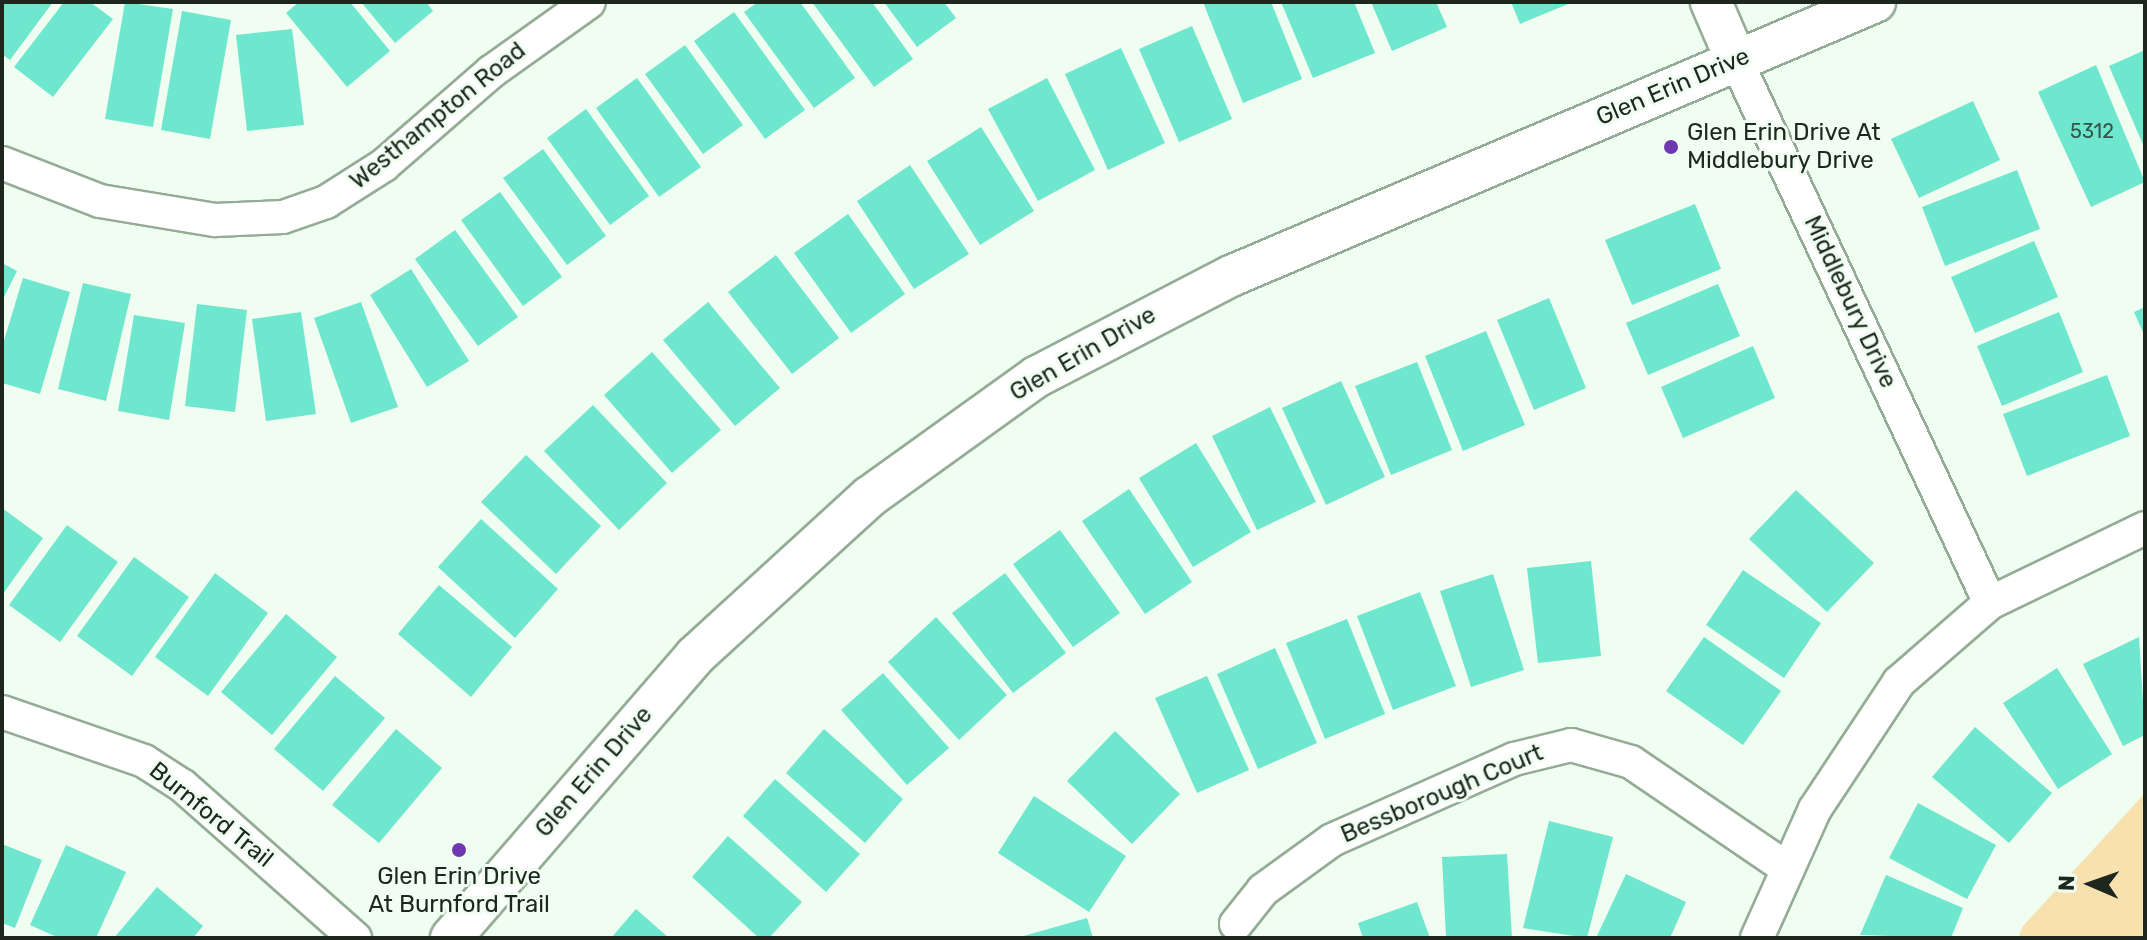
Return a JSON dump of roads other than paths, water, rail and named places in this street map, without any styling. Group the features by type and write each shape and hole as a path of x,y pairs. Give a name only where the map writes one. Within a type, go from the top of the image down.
{"street":[{"name":"Westhampton Road","path":"2,163 100,201 215,220 283,217 326,202 384,165 491,72 589,2"},
{"name":"Middlebury Drive","path":"1711,2 1990,603"},
{"name":"Glen Erin Drive","path":"451,938 706,646 869,497 1036,377 1231,276 1875,2"},
{"path":"1757,938 1788,869 1848,752 1899,682 1990,603 2145,528"},
{"name":"Burnford Trail","path":"2,712 144,761 212,810 355,938"},
{"name":"Bessborough Court","path":"1236,924 1263,890 1332,840 1514,759 1571,745 1631,762 1788,869"}],"place":[{"name":"Glen Erin Drive At Middlebury Drive","path":"1671,147"},
{"name":"Glen Erin Drive At Burnford Trail","path":"459,850"}]}
